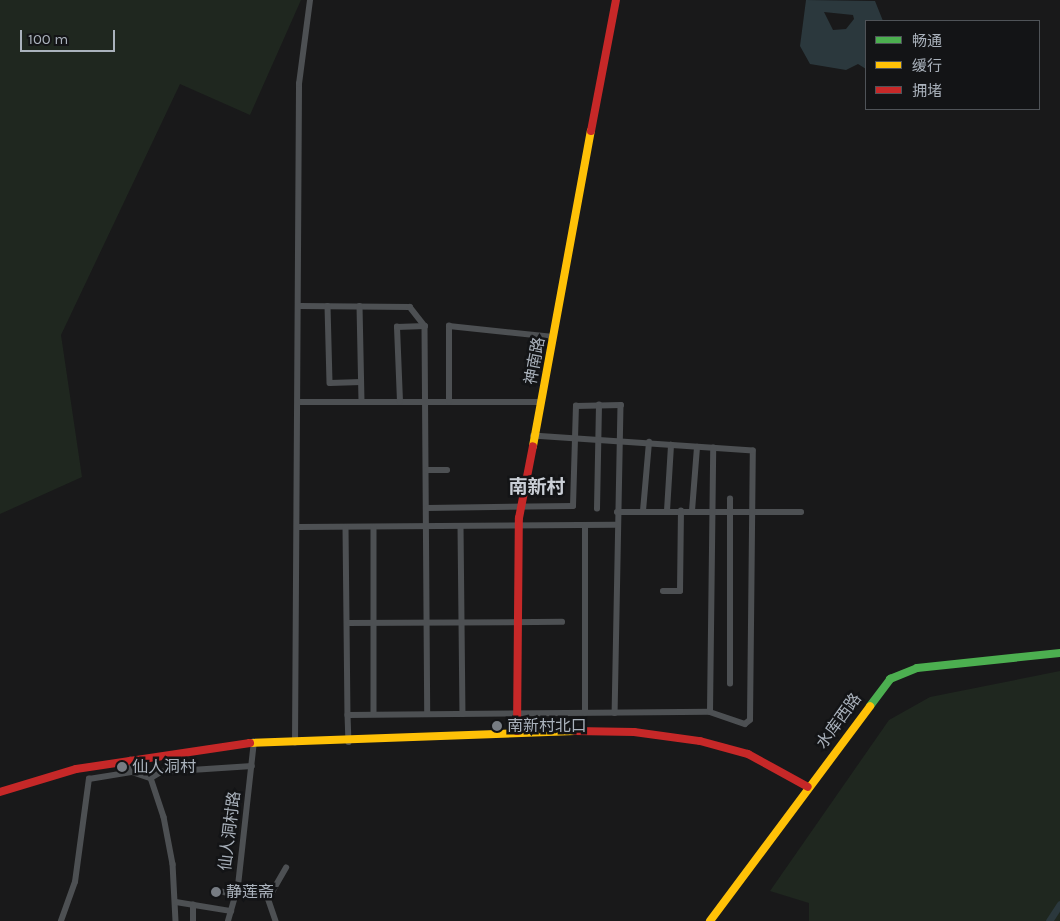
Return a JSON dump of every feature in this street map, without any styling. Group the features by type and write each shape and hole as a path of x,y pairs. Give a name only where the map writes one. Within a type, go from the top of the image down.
{"street":[{"path":"295,743 300,306 299,84 310,0"},
{"name":"神南路","path":"517,731 518,526 616,0"},
{"path":"300,306 410,307 425,326 428,714"},
{"path":"328,306 330,383 361,382"},
{"path":"360,306 362,402"},
{"path":"400,402 397,327 425,326"},
{"path":"449,402 450,326 553,337"},
{"path":"299,402 541,402"},
{"path":"427,508 573,506 576,406 621,405 615,525 615,713"},
{"path":"597,509 599,406"},
{"path":"348,715 710,712 737,725 750,720 753,451 575,436 534,436"},
{"path":"643,511 649,442"},
{"path":"667,511 671,444"},
{"path":"692,511 697,447"},
{"path":"710,712 709,511 713,448"},
{"path":"426,470 447,470"},
{"path":"730,498 730,684"},
{"path":"663,591 680,591 681,511"},
{"path":"617,512 800,512"},
{"path":"298,527 615,525"},
{"path":"461,526 463,714"},
{"path":"585,526 585,713"},
{"path":"346,527 349,742"},
{"path":"374,527 374,714"},
{"path":"347,623 562,622"},
{"name":"水库西路","path":"710,921 880,689 896,675 917,668 1060,653"},
{"path":"0,792 76,769 254,742 349,742 517,731 634,732 700,741 748,754 808,787"},
{"name":"仙人洞村路","path":"228,921 238,886 254,742"},
{"path":"130,760 132,772"},
{"path":"61,921 75,882 89,779 132,772 151,778 161,772 252,766"},
{"path":"151,778 169,839 176,902 176,921"},
{"path":"238,886 266,892 275,889 286,868"},
{"path":"218,891 235,894"},
{"path":"266,892 276,921"},
{"path":"176,902 231,912"},
{"path":"192,921 193,905"}],"shaded area":[{"path":"0,0 301,0 250,115 180,84 61,335 82,477 0,514"},
{"path":"806,0 875,1 883,20 865,20 865,68 858,64 846,70 810,64 800,46","holes":["824,12 853,15 854,19 846,29 833,30"]},
{"path":"1060,671 1060,921 809,921 809,903 770,891 889,720 930,697"}],"waterway":[{"path":"1049,921 1060,904"}],"traffic: fast":[{"path":"870,706 890,679 917,668 1060,653"}],"traffic: slow":[{"path":"533,446 591,131"},
{"path":"710,921 870,706"},
{"path":"250,743 575,731"}],"traffic: jam":[{"path":"591,131 616,0"},
{"path":"517,731 519,518 533,446"},
{"path":"575,731 634,732 700,741 748,754 808,787"},
{"path":"0,792 76,769 250,743"}],"place":[{"name":"南新村北口","path":"497,726"},
{"name":"仙人洞村","path":"122,767"},
{"name":"静莲斋","path":"216,892"}],"district":[{"name":"南新村","path":"537,488"}]}
